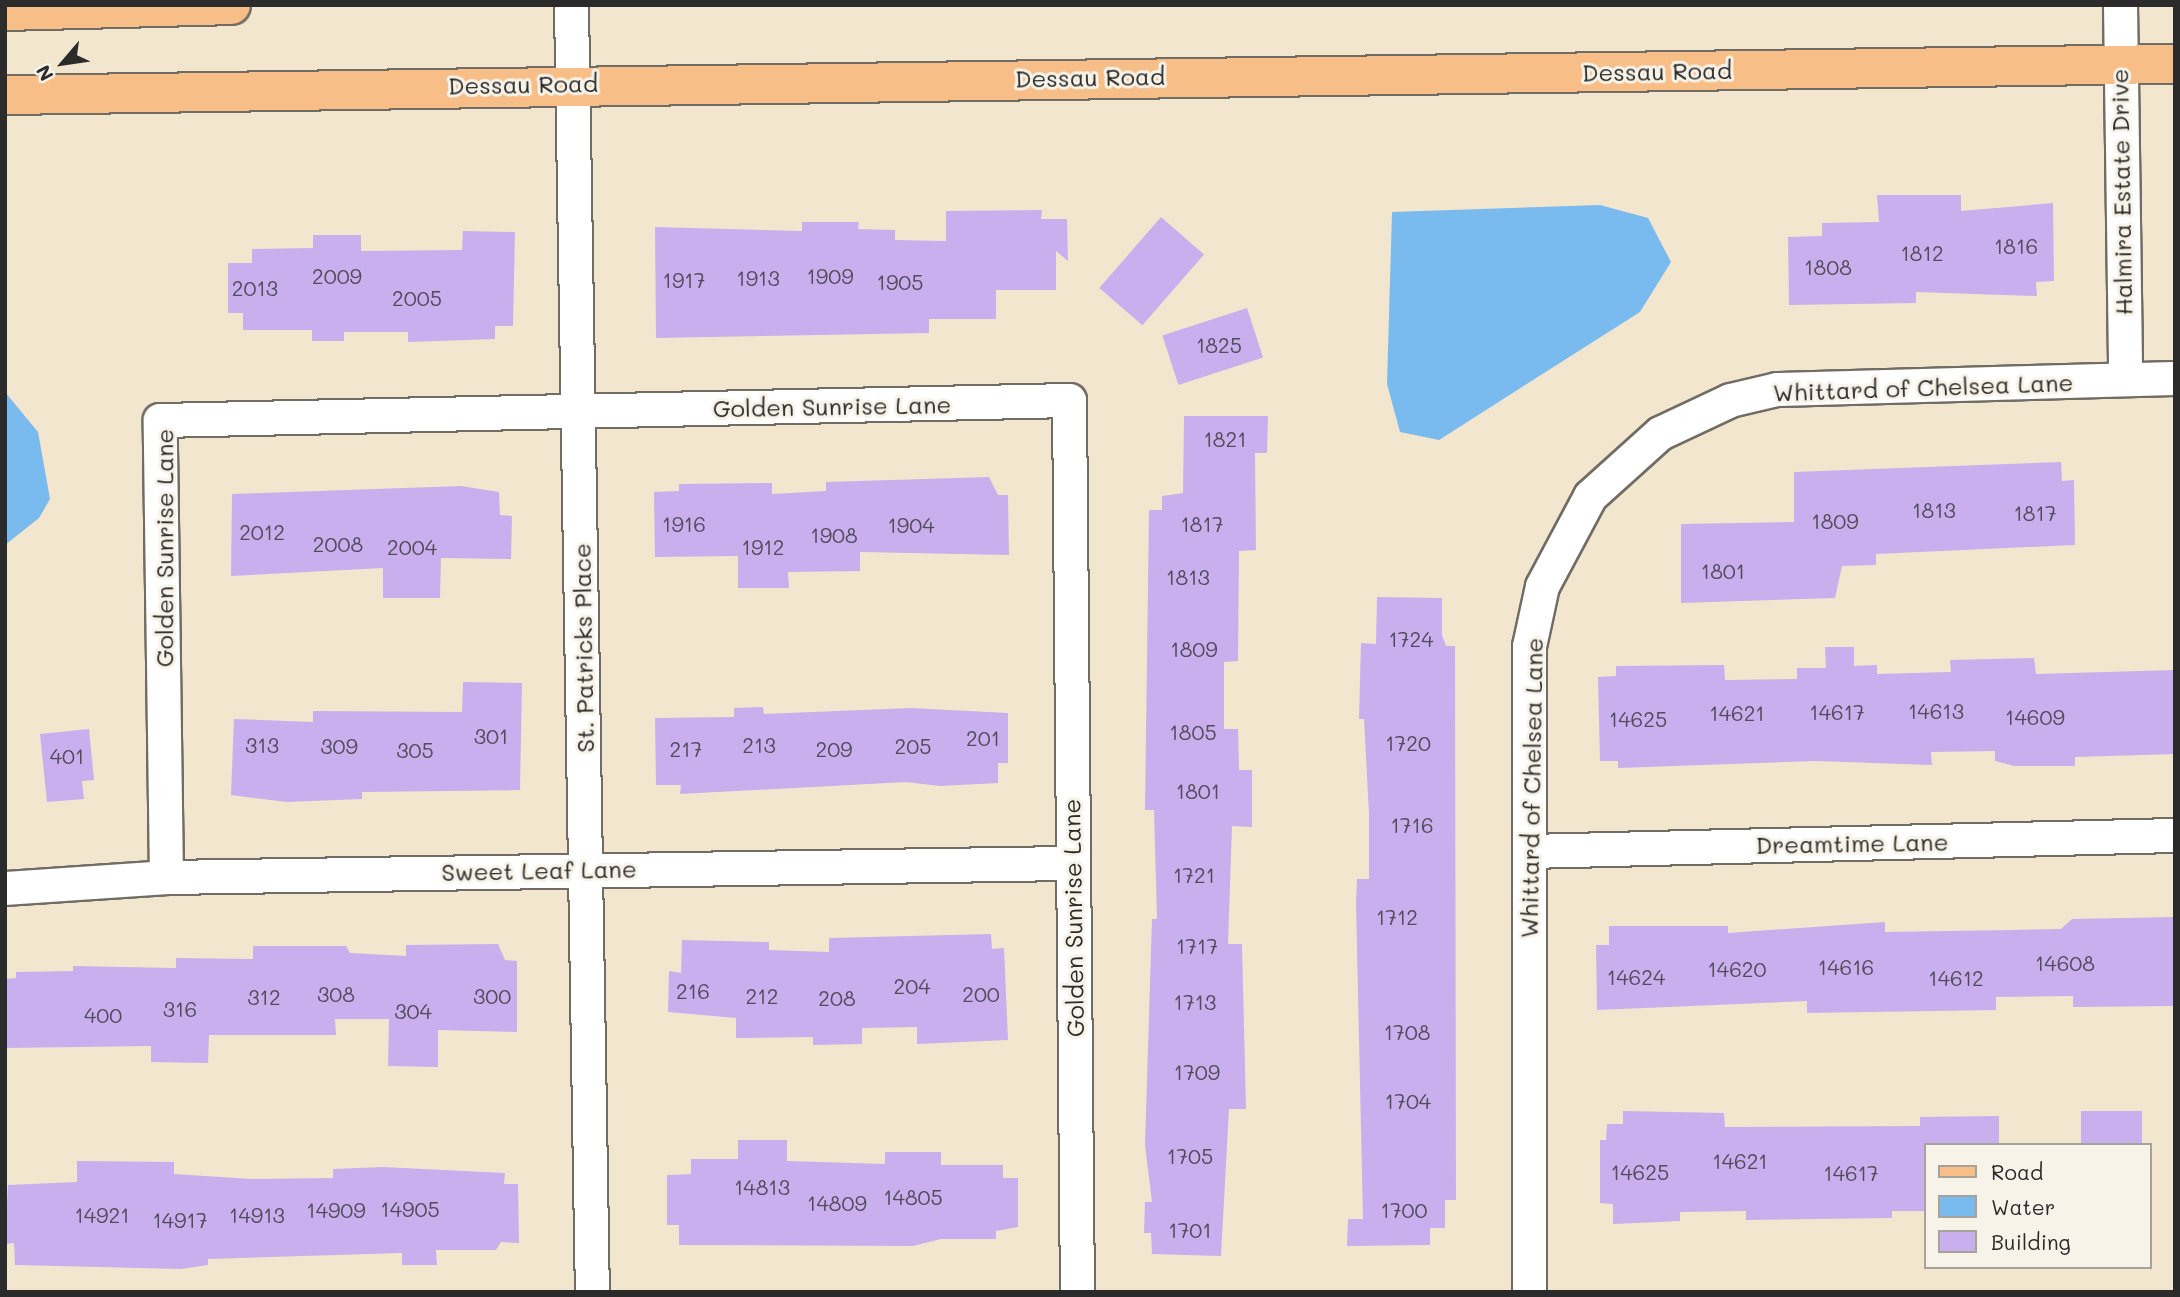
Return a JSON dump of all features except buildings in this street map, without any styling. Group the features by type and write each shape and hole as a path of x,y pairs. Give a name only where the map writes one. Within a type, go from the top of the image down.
{"main road":[{"path":"5,11 231,5"},
{"name":"Dessau Road","path":"5,95 575,82 2175,64"}],"street":[{"name":"St. Patricks Place","path":"571,5 575,82 592,1292"},
{"name":"Halmira Estate Drive","path":"2120,5 2118,66 2125,379"},
{"name":"Whittard of Chelsea Lane","path":"1530,1292 1529,646 1542,586 1590,496 1625,460 1698,412 1777,389 2175,378"},
{"name":"Golden Sunrise Lane","path":"166,877 160,420 1069,400 1077,1292"},
{"name":"Dreamtime Lane","path":"1529,851 2175,835"},
{"name":"Sweet Leaf Lane","path":"5,888 166,877 586,868 1072,863"}],"water":[{"path":"1600,205 1648,218 1671,262 1640,312 1439,440 1400,432 1387,384 1392,212"},
{"path":"5,392 38,432 50,499 39,518 5,545"}]}
